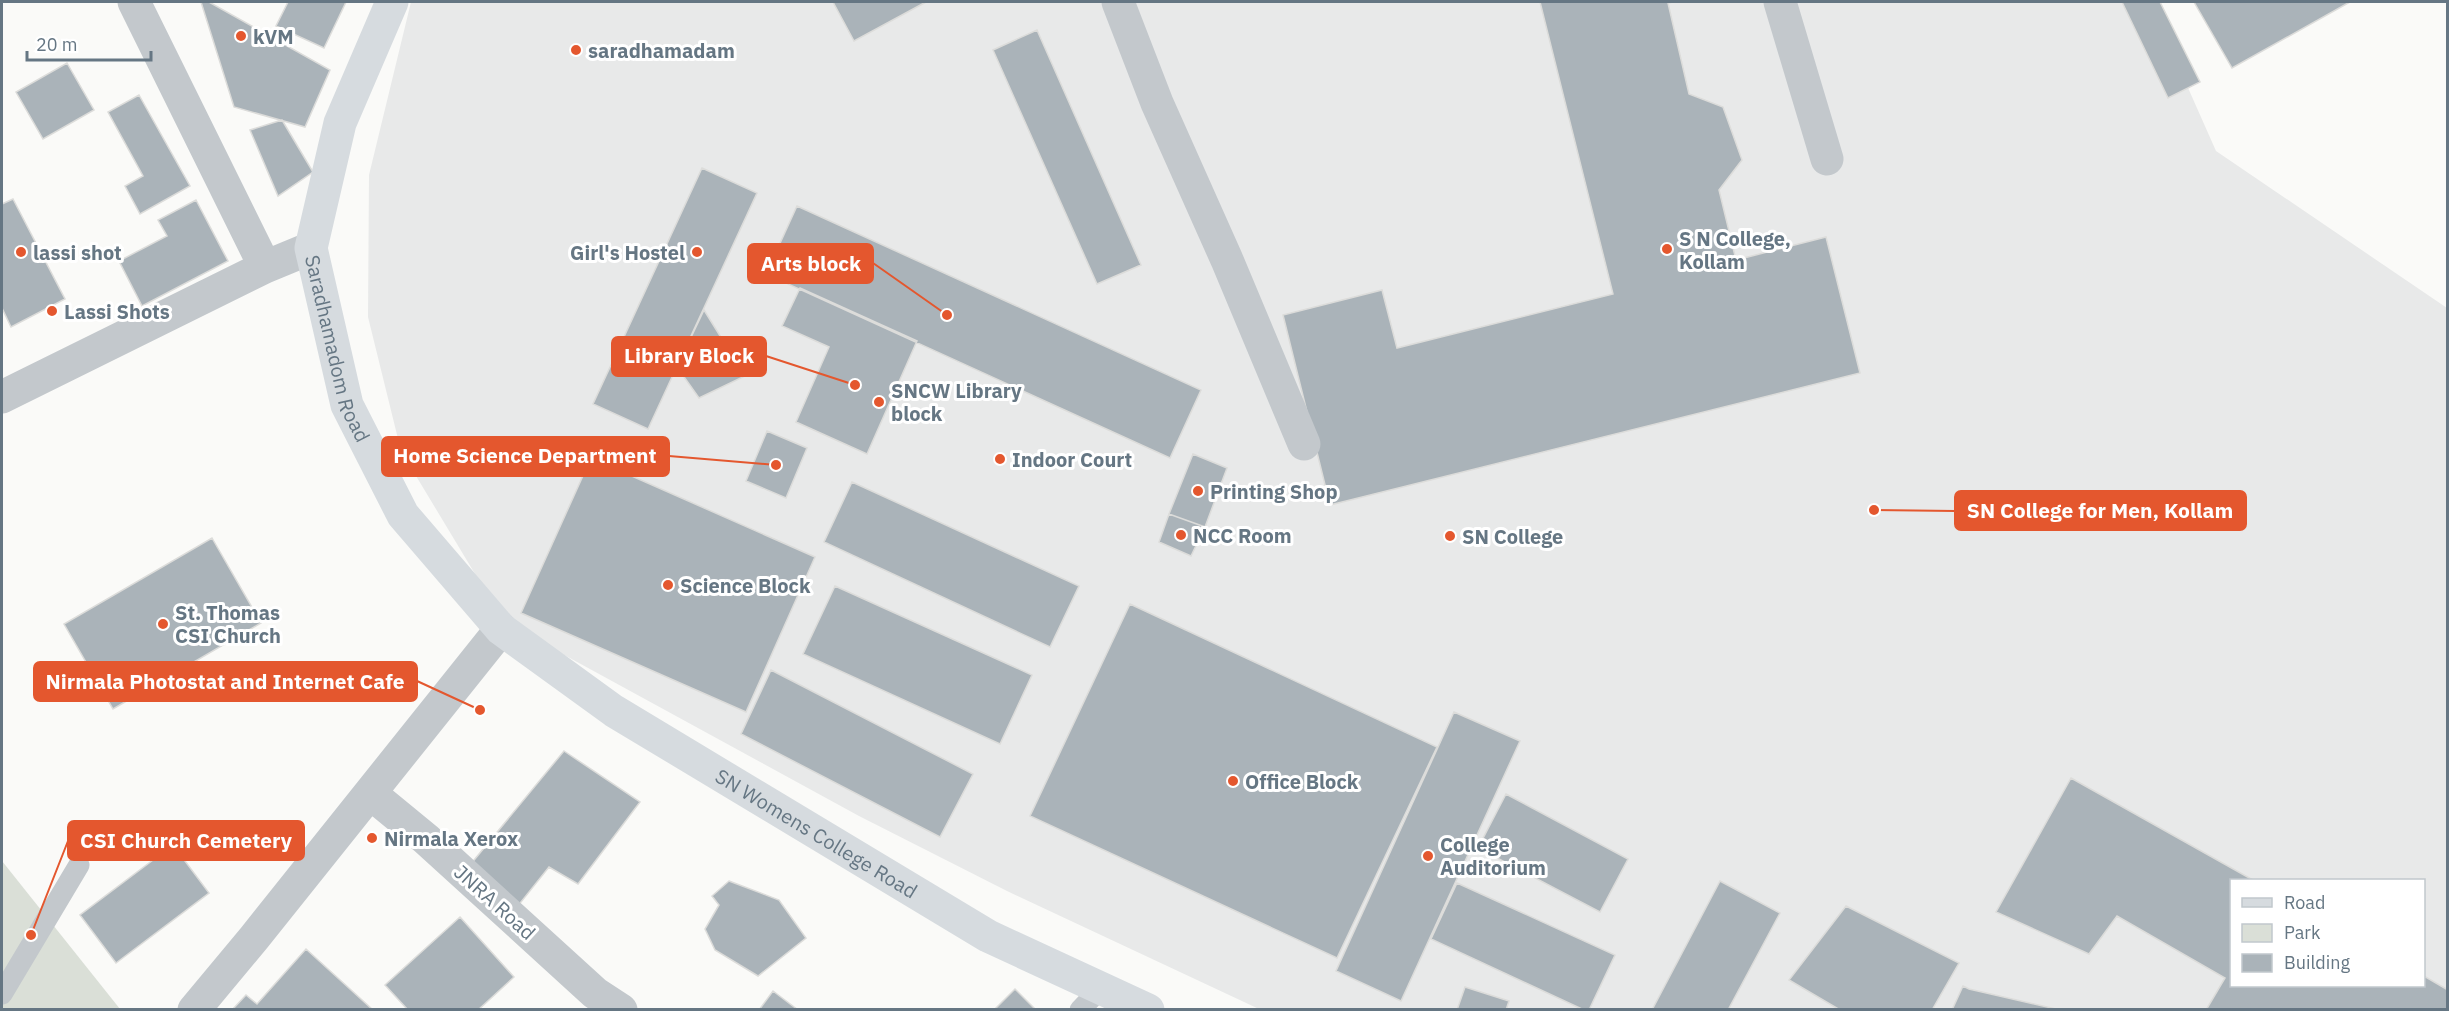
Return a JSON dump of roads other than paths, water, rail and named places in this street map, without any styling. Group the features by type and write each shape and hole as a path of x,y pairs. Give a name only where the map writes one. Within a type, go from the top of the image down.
{"street":[{"path":"134,2 265,267"},
{"name":"Saradhamadom Road","path":"392,2 340,123 311,248 347,405 403,515 501,629"},
{"path":"1118,2 1157,104 1227,260 1304,444"},
{"path":"1780,2 1827,159"},
{"path":"2,397 265,267 311,248"},
{"path":"194,1010 254,939 501,629"},
{"name":"SN Womens College Road","path":"501,629 614,711 1091,999 1149,1010"},
{"name":"JNRA Road","path":"370,793 426,839 595,993 621,1010"}],"lane":[{"path":"2,994 79,865"}],"place":[{"name":"kVM","path":"241,36"},
{"name":"saradhamadam","path":"576,50"},
{"name":"S N College, Kollam","path":"1667,249"},
{"name":"lassi shot","path":"21,252"},
{"name":"Girl's Hostel","path":"697,252"},
{"name":"Lassi Shots","path":"52,311"},
{"name":"Arts block","path":"947,315"},
{"name":"Library Block","path":"855,385"},
{"name":"SNCW Library block","path":"879,402"},
{"name":"Indoor Court","path":"1000,459"},
{"name":"Home Science Department","path":"776,465"},
{"name":"Printing Shop","path":"1198,491"},
{"name":"SN College for Men, Kollam","path":"1874,510"},
{"name":"NCC Room","path":"1181,535"},
{"name":"SN College","path":"1450,536"},
{"name":"Science Block","path":"668,585"},
{"name":"St. Thomas CSI Church","path":"163,624"},
{"name":"Nirmala Photostat and Internet Cafe","path":"480,710"},
{"name":"Office Block","path":"1233,781"},
{"name":"Nirmala Xerox","path":"372,838"},
{"name":"College Auditorium","path":"1428,856"},
{"name":"CSI Church Cemetery","path":"31,935"}]}
